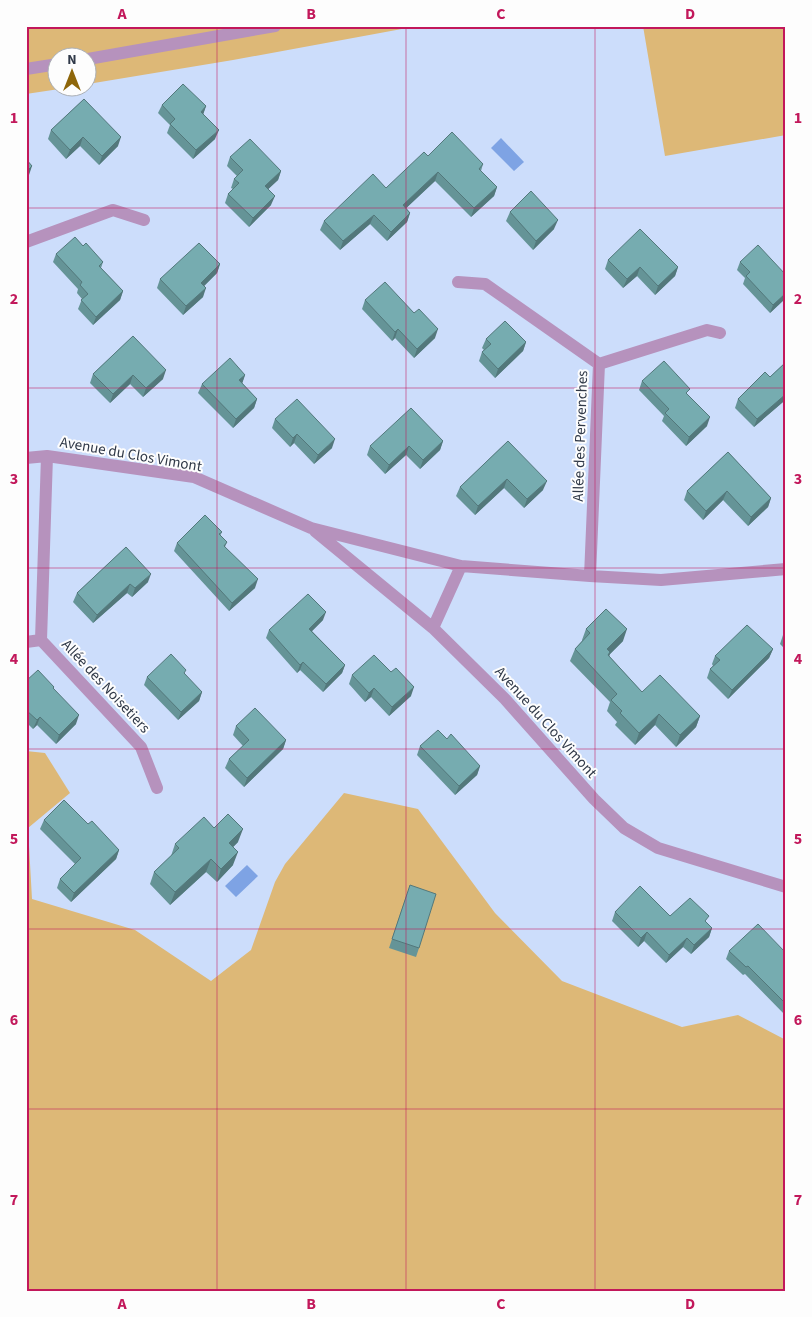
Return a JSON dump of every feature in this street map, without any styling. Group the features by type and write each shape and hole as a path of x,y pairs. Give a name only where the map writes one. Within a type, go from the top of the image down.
{"street":[{"path":"98,57 275,26"},
{"path":"26,69 48,66"},
{"path":"26,242 113,210 144,220"},
{"path":"458,282 485,284 599,364"},
{"name":"Allée des Pervenches","path":"590,576 599,364 707,330 720,333"},
{"name":"Avenue du Clos Vimont","path":"26,458 47,456 194,478 311,528 461,566 661,580 786,569"},
{"name":"Allée des Noisetiers","path":"47,456 41,640 140,747 157,788"},
{"name":"Avenue du Clos Vimont","path":"311,528 433,628 506,699 594,799 624,828 658,848 786,887"},
{"path":"433,628 461,566"},
{"path":"26,642 41,640"}],"shaded area":[{"path":"26,26 418,26 98,82 98,48 48,48 48,91 26,94"},
{"path":"643,26 786,26 786,135 665,156"},
{"path":"26,751 45,753 70,793 28,828 32,899 135,930 211,981 251,950 275,882 285,864 344,793 418,809 495,913 562,981 682,1027 738,1015 784,1039 786,1041 786,1291 26,1291"}],"water":[{"path":"501,138 524,162 514,171 491,148"},
{"path":"247,865 258,876 236,897 225,886"}],"building":[{"path":"183,84 206,106 201,112 219,130 196,150 170,124 175,119 162,105"},
{"path":"84,99 121,137 102,156 83,137 70,150 51,130"},
{"path":"452,132 483,164 479,169 497,187 474,208 438,172 403,205 410,213 391,232 374,215 343,241 324,221 373,174 386,188 424,152 428,156"},
{"path":"250,139 281,171 265,186 275,196 253,218 228,194 239,183 234,179 243,170 230,157"},
{"path":"26,159 32,166 26,172"},
{"path":"531,191 558,220 536,241 510,212"},
{"path":"640,229 678,267 658,286 640,267 627,279 608,260"},
{"path":"75,237 83,246 86,243 103,262 99,266 123,291 96,317 81,300 88,294 80,285 82,282 56,254"},
{"path":"199,243 220,264 201,283 206,288 186,306 160,279"},
{"path":"758,245 786,275 786,293 773,305 746,276 750,272 740,262"},
{"path":"385,282 414,313 419,309 438,329 417,349 398,329 395,332 365,300"},
{"path":"505,321 526,342 498,369 482,352 491,344 486,339"},
{"path":"133,336 166,370 146,388 133,375 113,394 93,374"},
{"path":"230,358 245,375 239,380 257,399 236,419 202,384"},
{"path":"664,361 690,389 686,393 710,417 689,437 665,413 669,409 642,381"},
{"path":"786,362 786,394 757,419 738,399 765,372 770,377"},
{"path":"297,399 335,439 318,455 297,434 293,438 275,419"},
{"path":"411,408 443,441 423,460 409,446 389,465 370,446"},
{"path":"508,441 547,481 527,499 507,479 478,506 460,487"},
{"path":"728,452 771,498 751,517 727,491 706,511 687,491"},
{"path":"205,515 222,532 219,534 227,542 224,546 258,579 232,603 177,543"},
{"path":"126,547 151,574 135,588 130,584 97,615 77,593"},
{"path":"308,594 326,612 309,629 345,665 326,684 303,662 300,665 269,630"},
{"path":"606,609 627,629 607,649 610,652 608,655 642,692 660,675 700,716 680,735 659,714 639,733 620,713 622,711 611,700 617,694 575,649 590,633 586,629"},
{"path":"747,625 773,649 732,690 710,669 720,660 715,656"},
{"path":"171,654 186,670 184,673 202,692 181,712 147,677"},
{"path":"374,655 391,672 396,668 414,687 392,707 374,688 369,693 352,675"},
{"path":"38,670 79,715 59,735 40,717 37,720 26,710 26,681"},
{"path":"255,708 286,740 247,778 229,759 249,740 236,726"},
{"path":"438,730 447,739 451,734 480,766 459,786 420,746"},
{"path":"64,800 88,824 92,821 119,850 74,893 60,879 81,858 44,820"},
{"path":"228,814 243,829 229,843 238,852 221,869 211,859 175,892 154,872 179,848 175,844 204,817 214,828"},
{"path":"410,885 436,894 419,948 392,939"},
{"path":"640,886 670,916 690,898 709,916 705,921 712,928 694,945 687,938 669,955 647,932 641,938 615,912"},
{"path":"758,924 786,953 786,1004 748,966 746,967 729,951"}]}
